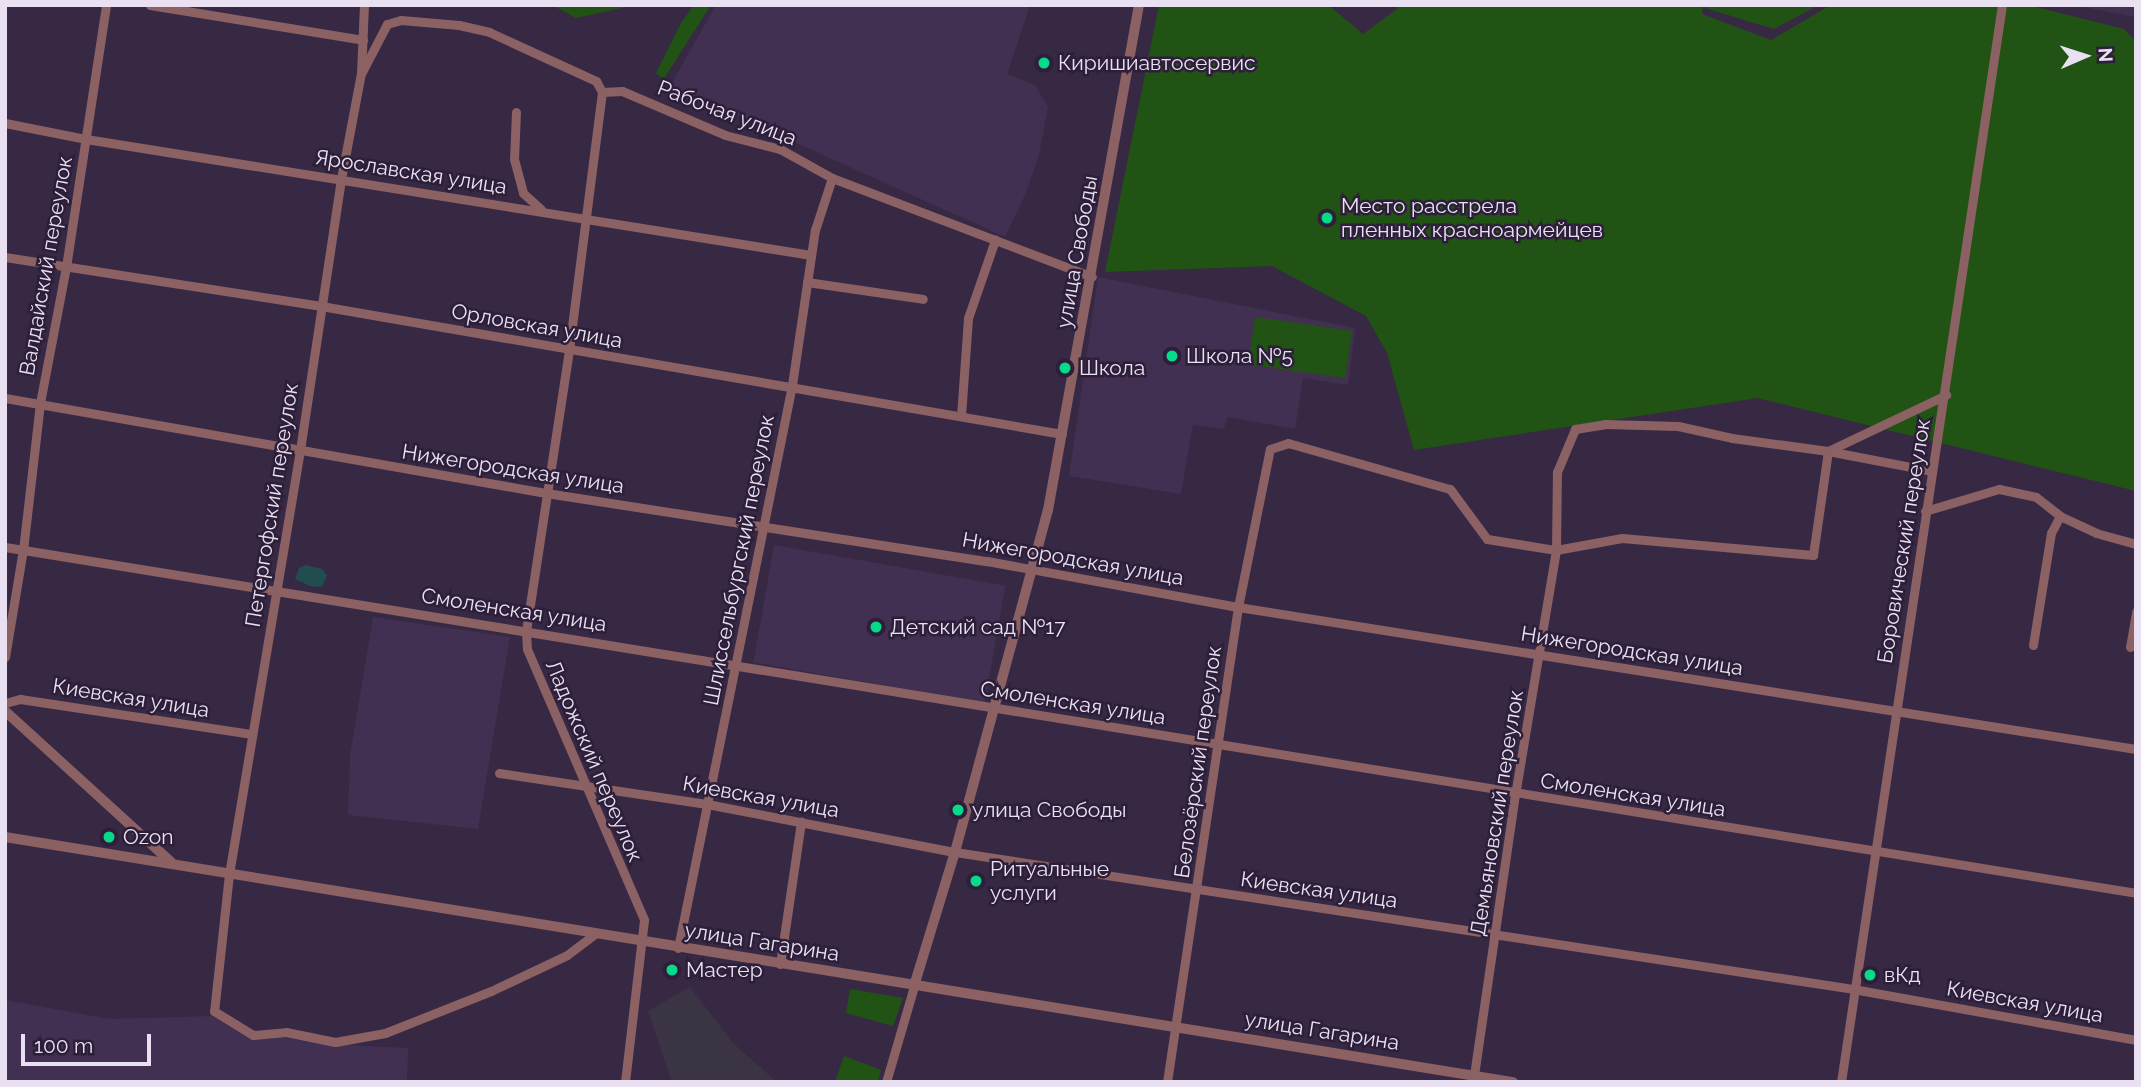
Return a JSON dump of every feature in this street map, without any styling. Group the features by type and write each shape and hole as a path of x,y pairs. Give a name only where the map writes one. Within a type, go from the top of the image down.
{"street":[{"name":"Валдайский переулок","path":"5,657 23,550 40,403 66,267 106,5"},
{"path":"150,5 363,40"},
{"name":"Петергофский переулок","path":"364,5 361,74 320,306 300,450 229,874 214,1011 253,1035 286,1032 335,1042 384,1034 491,991 567,955 595,934"},
{"name":"улица Свободы","path":"886,1082 955,852 1034,569 1114,159 1139,5"},
{"name":"Боровический переулок","path":"1841,1082 1873,850 1925,511 1946,395 2002,5"},
{"path":"361,74 387,24 401,20 459,25 489,32 596,81 601,92"},
{"name":"Рабочая улица","path":"601,92 622,91 726,135 780,149 832,178 1092,277"},
{"name":"Ладожский переулок","path":"601,92 569,350 526,631 527,649 644,920 625,1082"},
{"path":"516,112 514,159 523,193 542,210"},
{"name":"Ярославская улица","path":"5,123 86,139 811,255"},
{"name":"Шлиссельбургский переулок","path":"678,948 792,385 814,230 832,178"},
{"path":"961,416 968,318 995,240"},
{"name":"Орловская улица","path":"5,257 320,306 569,350 792,385 1062,434"},
{"path":"807,282 923,299"},
{"path":"1828,451 1946,395"},
{"name":"Нижегородская улица","path":"5,398 546,494 1034,569 1238,607 2136,749"},
{"name":"Демьяновский переулок","path":"1473,1079 1515,795 1556,550 1557,472 1575,429 1605,424 1678,426 1732,438 1828,451"},
{"name":"Белозёрский переулок","path":"1167,1082 1173,1026 1197,890 1238,607 1270,449 1288,443 1450,489 1487,539 1556,550"},
{"path":"1828,451 1932,471"},
{"path":"1556,550 1622,538 1813,555 1828,451"},
{"path":"1925,511 1998,489 2036,498 2060,516 2096,533 2136,544"},
{"path":"2033,645 2051,533 2060,516"},
{"name":"Смоленская улица","path":"5,547 736,664 1515,795 2136,893"},
{"path":"2130,646 2136,612"},
{"name":"Киевская улица","path":"5,703 20,699 252,734"},
{"path":"5,711 171,862"},
{"name":"Киевская улица","path":"499,773 707,804 955,852 1853,989 2136,1040"},
{"path":"780,964 801,822"},
{"name":"улица Гагарина","path":"5,837 1173,1026 1473,1079 1513,1082"}],"shaded area":[{"path":"716,5 1030,5 1007,74 1035,85 1048,107 1039,155 1025,195 1005,237 670,86"},
{"path":"2072,5 2136,5 2136,17"},
{"path":"1098,277 1355,328 1348,385 1303,378 1295,429 1227,417 1224,429 1193,425 1181,494 1069,476"},
{"name":"Детский сад №17","path":"774,545 1005,586 985,703 753,662"},
{"path":"306,565 322,569 327,575 322,587 310,586 295,579 299,568"},
{"path":"373,617 510,637 478,829 348,815 350,755"},
{"path":"690,987 733,1043 777,1082 672,1082 648,1011"},
{"path":"5,1000 110,1019 212,1016 272,1036 328,1044 408,1048 407,1082 5,1082"}],"green space":[{"path":"552,5 636,5 576,18"},
{"path":"694,5 711,5 663,80 656,73 681,23"},
{"path":"1159,5 1328,5 1363,34 1397,9 1397,5 1703,5 1702,14 1771,40 1831,5 2028,5 2124,29 2136,42 2136,491 1758,398 1414,450 1387,353 1366,316 1272,266 1105,272"},
{"path":"1708,5 1819,5 1774,29 1705,8"},
{"path":"1255,317 1352,331 1345,378 1248,365"},
{"path":"850,989 903,998 893,1026 846,1013"},
{"path":"844,1056 881,1070 878,1082 835,1082"}],"place":[{"name":"Киришиавтосервис","path":"1044,63"},
{"name":"Место расстрела пленных красноармейцев","path":"1327,218"},
{"name":"Школа №5","path":"1172,356"},
{"name":"Школа","path":"1065,368"},
{"name":"Детский сад №17","path":"876,627"},
{"name":"улица Свободы","path":"958,810"},
{"name":"Ozon","path":"109,837"},
{"name":"Ритуальные услуги","path":"976,881"},
{"name":"Мастер","path":"672,970"},
{"name":"вКд","path":"1870,975"}]}
